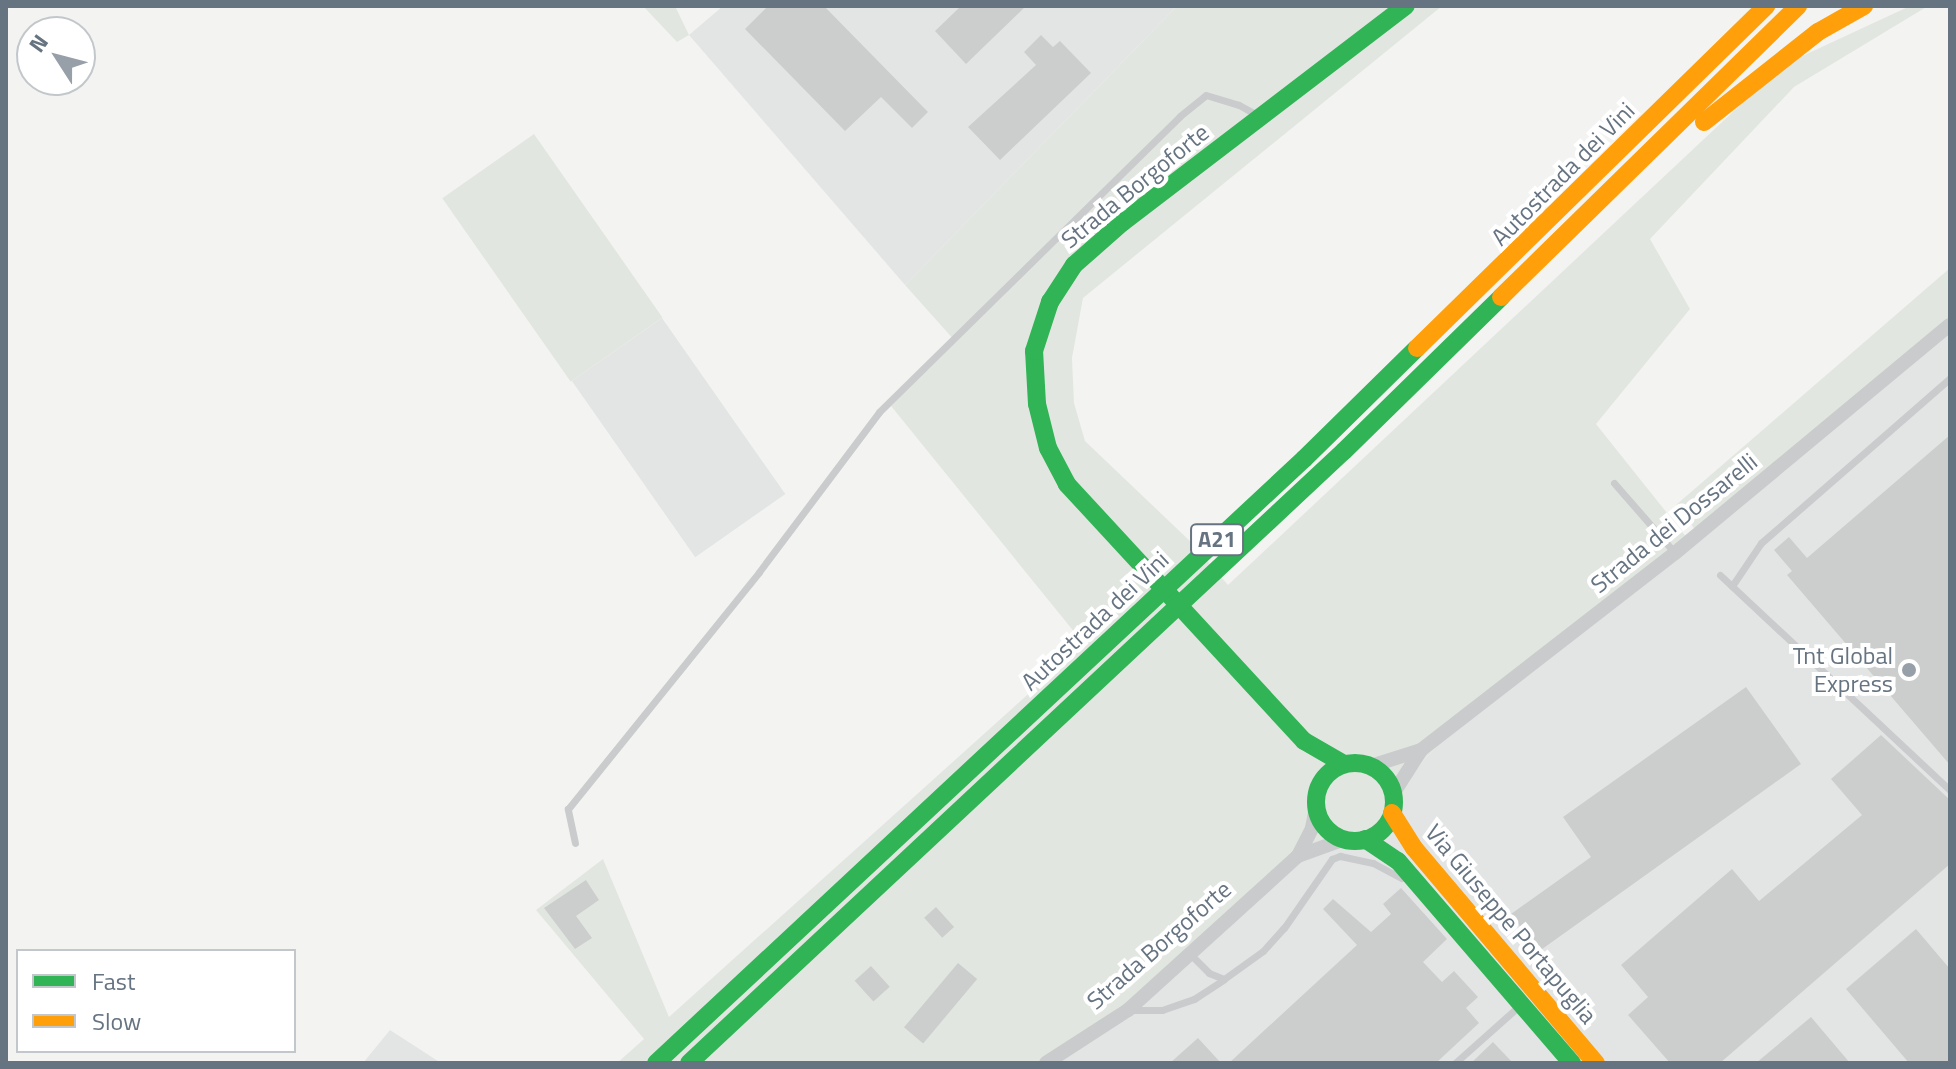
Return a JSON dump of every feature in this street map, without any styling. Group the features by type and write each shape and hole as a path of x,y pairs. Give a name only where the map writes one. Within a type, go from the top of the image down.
{"main road":[{"name":"Strada Borgoforte","path":"1304,741 1067,484 1048,448 1037,404 1034,351 1050,302 1074,265 1259,116 1406,6"},
{"name":"Autostrada dei Vini","path":"656,1063 1304,459 1766,6"},
{"name":"Autostrada dei Vini","path":"689,1063 1481,320 1798,6"},
{"path":"1481,320 1601,223 1684,140 1738,92 1818,32 1864,6"},
{"path":"1304,741 1344,764 1371,766 1386,777 1393,804 1382,830 1365,839 1345,839 1327,829 1316,808 1320,784 1304,741"},
{"path":"1320,784 1330,772 1344,764"},
{"name":"Via Giuseppe Portapuglia","path":"1393,804 1414,848 1529,997 1572,1063"},
{"name":"Via Giuseppe Portapuglia","path":"1365,839 1398,861 1596,1063"}],"street":[{"name":"Strada dei Dossarelli","path":"1371,766 1421,750 1675,553 1950,325"},
{"name":"Strada dei Dossarelli","path":"1393,804 1421,750"},
{"name":"Strada Borgoforte","path":"1046,1063 1128,1010 1298,856 1312,828 1316,808"},
{"name":"Strada Borgoforte","path":"1298,856 1345,839"}],"lane":[{"path":"575,843 568,809 759,572 879,412 1180,116 1206,95 1239,105 1259,116"},
{"path":"1732,586 1761,543 1950,378"},
{"path":"1614,483 1675,553"},
{"path":"1720,575 1950,790"},
{"path":"1128,1010 1162,1010 1194,999 1263,951 1284,928 1327,864 1340,856 1373,863 1425,891"},
{"path":"1190,954 1209,973 1224,979"},
{"path":"1455,1063 1529,997"}],"shaded area":[{"path":"643,6 675,6 689,35 677,42"},
{"path":"723,6 1177,6 905,285 689,35"},
{"path":"1177,6 1442,6 1083,298 1072,358 1074,403 1085,441 1192,543 1228,585 1783,65 1910,6 1928,6 1794,87 1650,239 1690,309 1596,424 1691,543 1445,737 1410,776 1403,807 1385,835 1352,848 1326,847 1263,885 1132,1009 1054,1063 617,1063 644,1039 536,910 603,859 669,1017 1084,644 891,406 955,341 905,285"},
{"path":"534,134 662,317 571,382 442,198"},
{"path":"1950,268 1950,331 1700,536 1676,505"},
{"path":"662,318 785,494 695,557 572,381"},
{"path":"1950,327 1950,1063 1059,1063 1263,885 1410,776 1445,737"},
{"path":"390,1030 441,1063 363,1063"}],"building":[{"path":"768,6 824,6 928,112 912,128 881,97 845,131 745,29"},
{"path":"961,6 1026,6 966,64 935,31"},
{"path":"1041,35 1053,47 1060,41 1091,73 1000,160 968,127 1036,65 1024,52"},
{"name":"Tnt Global Express","path":"1950,435 1950,765 1787,575 1792,571 1774,550 1789,537 1807,558"},
{"path":"1746,687 1801,764 1538,952 1511,914 1591,857 1563,817"},
{"path":"1881,735 1950,800 1950,864 1720,1063 1670,1063 1628,1015 1648,997 1621,965 1732,869 1759,901 1862,815 1831,779"},
{"path":"586,880 599,900 576,916 592,938 575,949 544,908"},
{"path":"1401,888 1447,939 1423,962 1442,982 1454,971 1478,997 1466,1008 1479,1023 1436,1063 1229,1063 1357,945 1323,909 1333,899 1371,932 1391,914 1383,904"},
{"path":"936,907 954,927 942,938 924,918"},
{"path":"1916,929 1950,969 1950,1063 1909,1063 1846,989"},
{"path":"958,963 977,979 923,1043 904,1027"},
{"path":"871,966 890,987 873,1002 855,981"},
{"path":"1811,1017 1850,1063 1756,1063"},
{"path":"1198,1038 1221,1063 1170,1063"},
{"path":"1493,1042 1513,1063 1471,1063"}],"traffic: fast":[{"path":"1344,764 1304,741 1067,484 1048,448 1037,404 1034,351 1050,302 1074,265 1123,222 1406,6"},
{"path":"689,1063 1344,451 1501,297"},
{"path":"656,1063 1304,459 1417,348"},
{"path":"1355,763 1370,766 1387,780 1394,802 1391,817 1377,834 1355,841 1340,838 1323,824 1316,802 1319,787 1333,770 1355,763"},
{"path":"1365,839 1398,861 1572,1063"}],"traffic: slow":[{"path":"1417,348 1766,6"},
{"path":"1501,297 1798,6"},
{"path":"1704,122 1818,32 1864,6"},
{"path":"1392,813 1414,848 1596,1063"}],"place":[{"name":"Tnt Global Express","path":"1909,670"}]}
